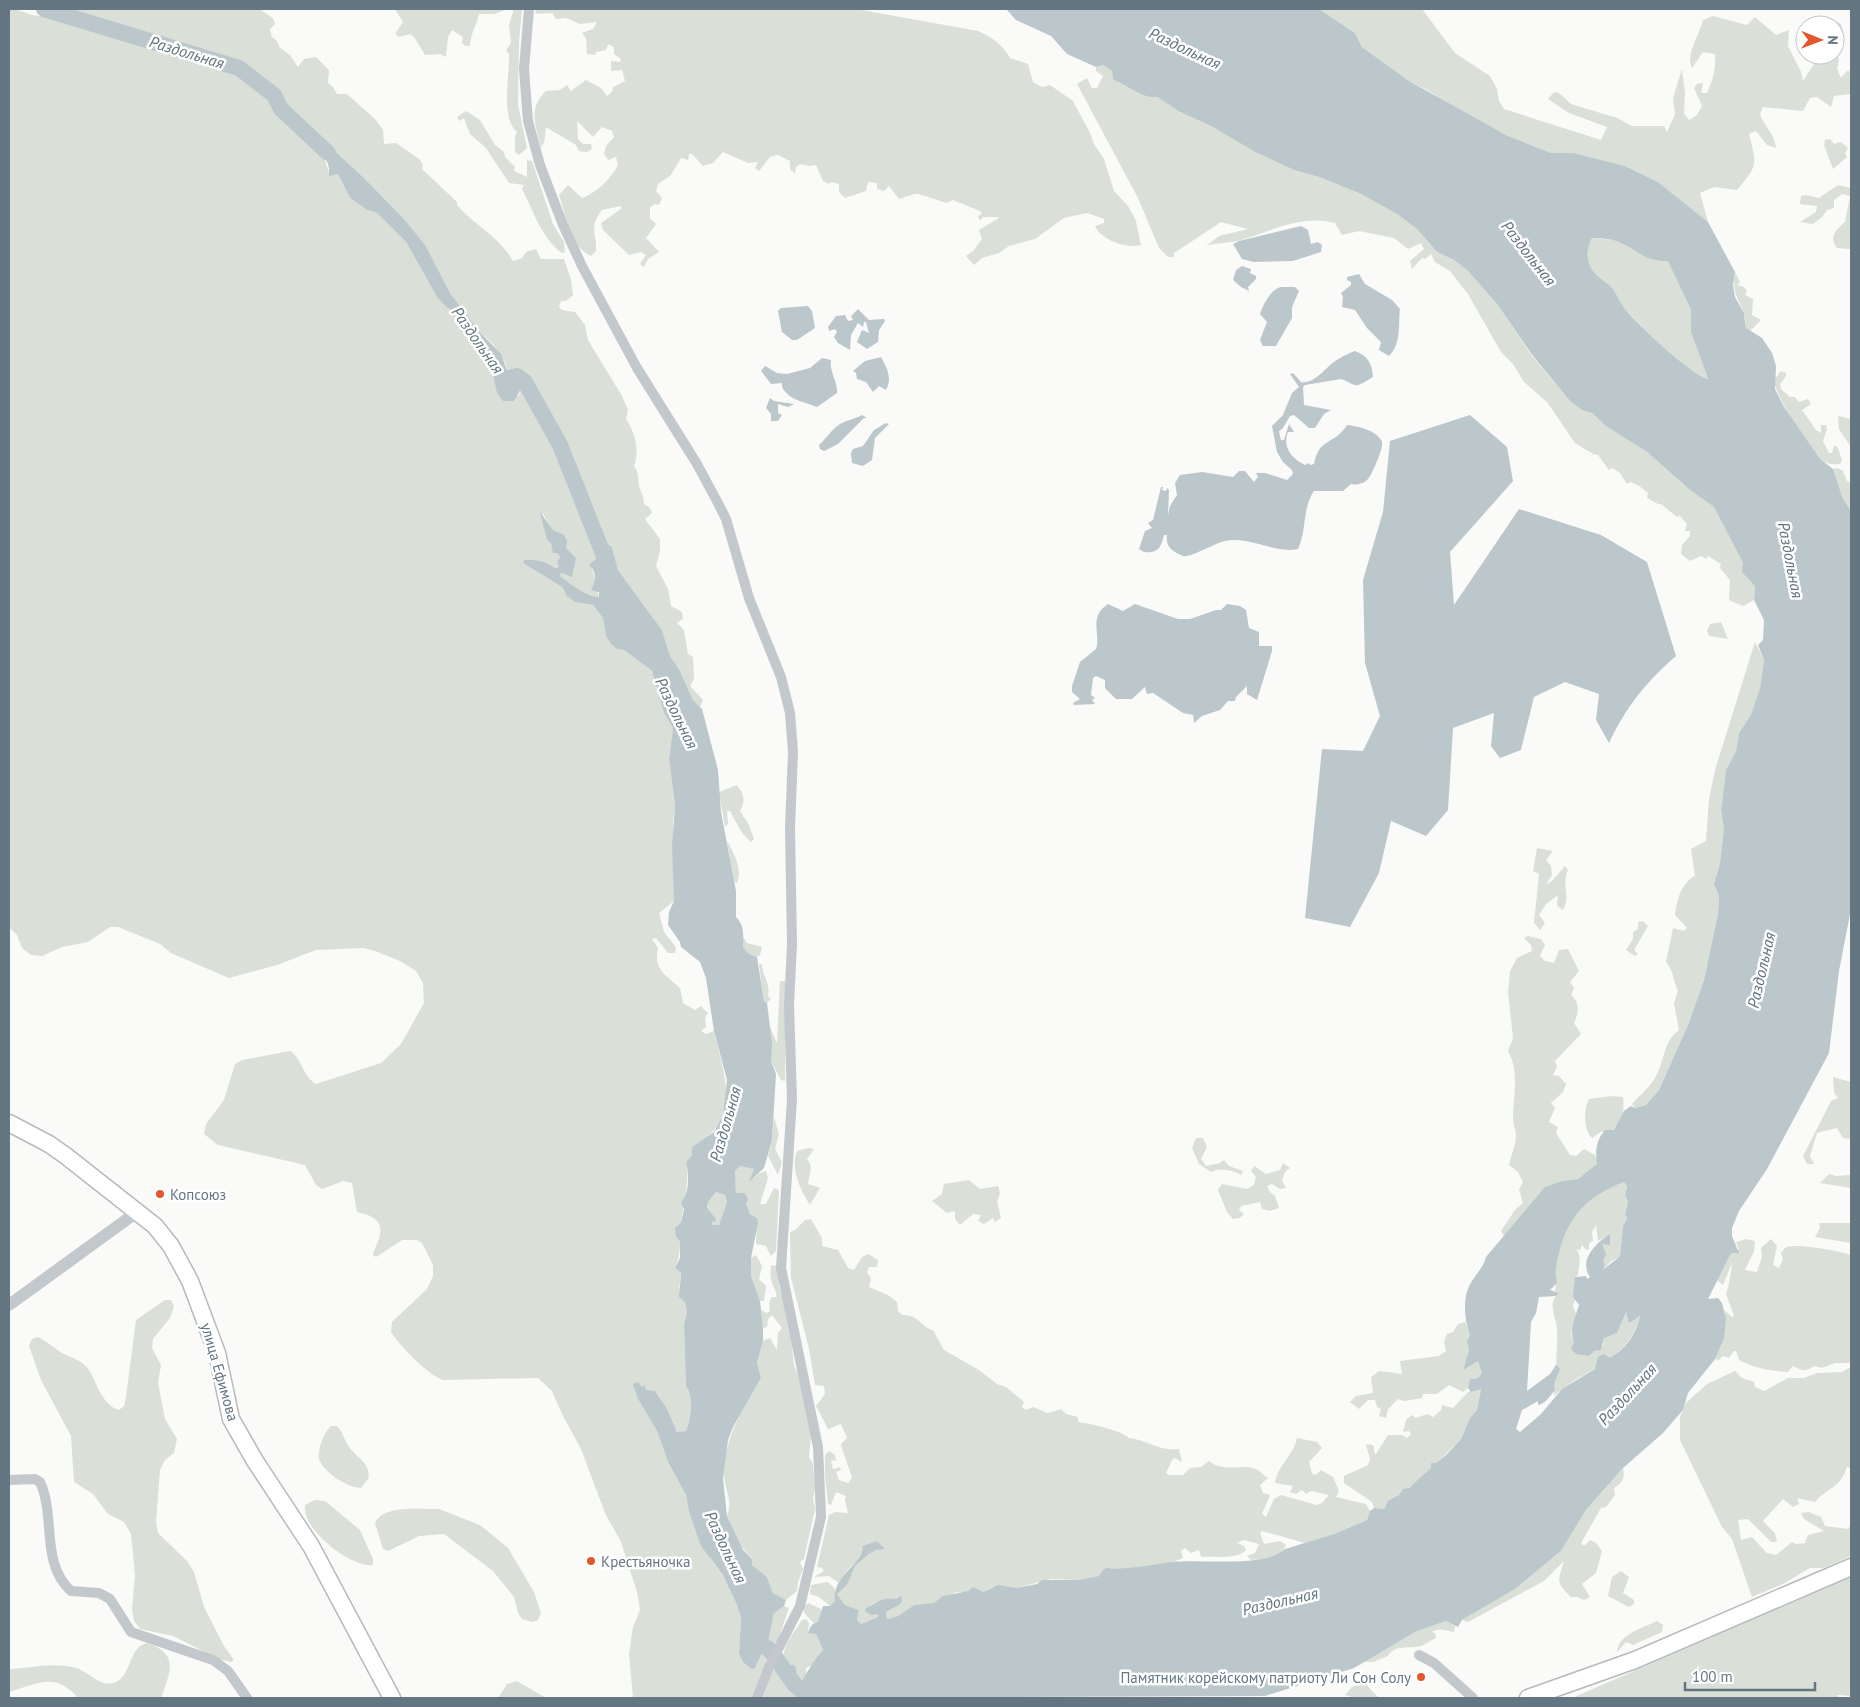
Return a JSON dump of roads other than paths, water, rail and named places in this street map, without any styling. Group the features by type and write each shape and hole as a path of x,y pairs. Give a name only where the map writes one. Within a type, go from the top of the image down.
{"main road":[{"name":"улица Ефимова","path":"9,1123 49,1144 154,1226 171,1246 187,1275 217,1353 232,1419 255,1461 311,1546 392,1698"},
{"path":"1528,1698 1635,1660 1851,1567"}],"street":[{"path":"528,9 524,50 524,99 533,142 559,216 582,266 637,368 701,470 726,519 749,598 781,677 790,713 793,752 790,828 792,944 789,1006 792,1099 781,1268 818,1447 821,1517 800,1606 770,1665 757,1698"},
{"path":"9,1304 137,1212"},
{"path":"9,1480 35,1479 40,1482 45,1498 51,1547 60,1579 65,1586 71,1591 99,1594 110,1599 131,1632 213,1660 228,1671 247,1698"},
{"path":"1419,1655 1434,1663 1472,1698"}],"water":[{"path":"1006,9 1319,9 1355,33 1362,47 1409,81 1506,135 1551,153 1574,153 1625,166 1658,182 1708,222 1735,272 1733,285 1735,297 1744,313 1746,328 1762,338 1772,353 1776,366 1775,389 1784,407 1820,459 1833,469 1843,499 1851,511 1851,909 1839,971 1829,1053 1767,1169 1739,1211 1732,1228 1732,1236 1739,1253 1731,1253 1708,1299 1718,1298 1722,1303 1726,1319 1724,1338 1715,1359 1688,1393 1683,1410 1663,1433 1623,1468 1586,1510 1561,1551 1515,1589 1462,1620 1458,1627 1446,1621 1415,1632 1354,1668 1265,1696 794,1698 797,1696 797,1692 784,1684 781,1672 792,1664 796,1667 796,1682 801,1682 823,1650 816,1634 808,1633 810,1627 818,1622 823,1606 830,1606 835,1601 835,1592 838,1584 859,1558 862,1546 877,1541 885,1549 869,1554 855,1566 847,1585 837,1594 845,1605 859,1610 857,1620 861,1624 878,1617 878,1614 871,1615 865,1609 880,1601 896,1599 901,1595 902,1601 899,1605 886,1612 887,1619 898,1616 914,1605 934,1603 943,1596 968,1591 973,1587 983,1592 998,1585 1016,1588 1037,1584 1042,1580 1078,1580 1099,1576 1106,1568 1131,1568 1184,1561 1232,1562 1263,1559 1276,1555 1285,1549 1334,1534 1367,1520 1370,1511 1374,1508 1384,1509 1388,1501 1399,1495 1403,1489 1409,1488 1431,1468 1431,1463 1436,1463 1447,1454 1461,1439 1470,1418 1477,1410 1481,1389 1471,1392 1468,1388 1470,1379 1478,1378 1482,1373 1478,1361 1463,1370 1469,1350 1467,1341 1470,1335 1465,1315 1465,1300 1472,1281 1486,1257 1545,1187 1562,1181 1578,1179 1597,1164 1597,1146 1602,1134 1605,1130 1614,1130 1624,1111 1631,1106 1635,1108 1646,1105 1659,1090 1688,1025 1704,980 1718,914 1719,896 1714,884 1720,863 1724,829 1721,811 1726,770 1736,751 1739,733 1751,715 1760,688 1764,660 1758,645 1763,640 1764,620 1754,600 1755,586 1742,572 1743,563 1714,507 1690,490 1647,452 1606,426 1592,413 1582,410 1570,401 1533,356 1497,304 1468,271 1454,260 1437,252 1417,229 1397,214 1361,194 1319,177 1294,170 1255,152 1211,126 1180,112 1157,97 1145,96 1113,80 1112,71 1103,65 1096,67 1067,54 1051,36 1016,20","holes":["1592,238 1613,240 1646,257 1659,261 1668,261 1691,310 1691,332 1708,379 1690,369 1651,336 1624,308 1612,288 1593,271 1588,256","1624,1182 1627,1186 1625,1195 1628,1202 1620,1256 1603,1270 1605,1265 1603,1261 1606,1254 1602,1244 1610,1245 1610,1234 1595,1247 1588,1258 1586,1264 1590,1277 1587,1279 1586,1276 1575,1277 1573,1297 1579,1305 1573,1324 1574,1342 1571,1349 1576,1354 1589,1356 1594,1351 1601,1350 1604,1338 1617,1333 1626,1312 1629,1323 1640,1316 1636,1329 1630,1340 1621,1350 1610,1358 1604,1354 1598,1357 1595,1369 1562,1389 1541,1414 1520,1432 1516,1429 1522,1410 1538,1401 1538,1405 1548,1399 1555,1390 1554,1384 1560,1368 1556,1365 1550,1374 1527,1391 1531,1322 1536,1313 1539,1297 1556,1296 1559,1293 1550,1290 1557,1283 1556,1266 1564,1236 1576,1215 1591,1199"]},
{"path":"317,137 324,141 364,178 405,220 425,245 450,293 479,331 501,354 508,373 512,374 516,369 521,372 525,382 514,401 503,401 497,393 491,364 482,356 463,320 437,297 406,242 377,213 367,210 350,198 338,174 329,176 329,166 323,154 313,143 314,138"},
{"path":"1301,226 1308,230 1311,244 1318,242 1322,245 1321,252 1293,261 1254,262 1242,259 1233,244 1239,241"},
{"path":"1242,266 1251,269 1250,273 1256,276 1256,279 1248,287 1249,291 1233,280 1236,270"},
{"path":"1359,274 1365,284 1392,300 1400,309 1398,339 1389,356 1379,350 1381,342 1367,328 1355,310 1342,307 1343,297 1341,293 1351,285 1347,277"},
{"path":"1280,287 1295,287 1299,291 1292,307 1292,318 1276,346 1263,346 1260,340 1267,322 1260,314 1273,291"},
{"path":"808,306 812,311 815,328 797,340 792,340 782,332 778,311 781,308"},
{"path":"858,309 869,320 884,319 885,321 879,330 878,342 867,349 857,342 862,330 869,333 866,322 864,322 863,327 858,323 851,335 850,350 838,343 834,337 837,332 835,329 829,331 828,327 836,316 845,315 848,321 853,320 851,316"},
{"path":"1355,351 1363,355 1368,361 1372,368 1373,377 1359,385 1354,385 1341,379 1305,385 1303,387 1304,405 1331,410 1324,414 1315,428 1309,428 1294,415 1290,416 1279,431 1281,440 1284,440 1289,424 1294,432 1288,432 1286,437 1287,447 1292,456 1305,465 1309,463 1310,465 1314,464 1316,455 1323,445 1337,436 1347,425 1376,434 1382,442 1381,450 1371,474 1364,482 1351,484 1343,491 1314,491 1306,512 1303,534 1298,549 1280,549 1234,540 1221,542 1192,555 1183,556 1170,549 1167,543 1167,535 1164,535 1162,543 1156,551 1144,552 1139,549 1145,531 1152,528 1148,523 1153,520 1161,487 1163,487 1162,490 1166,491 1167,488 1169,490 1168,515 1170,506 1177,495 1175,483 1180,475 1202,472 1233,477 1239,471 1245,471 1254,482 1258,477 1256,473 1265,473 1287,480 1293,474 1292,470 1283,462 1277,452 1272,426 1283,415 1292,393 1299,387 1290,374 1293,373 1301,382 1311,381 1336,361"},
{"path":"881,357 888,372 889,381 886,390 879,386 873,392 866,382 857,379 856,373 853,371 865,361"},
{"path":"822,358 831,360 837,393 817,407 789,395 782,387 782,383 771,384 761,371 765,366 777,373 787,374 810,368"},
{"path":"770,398 774,401 794,404 788,407 778,404 778,413 782,415 778,421 771,421 771,414 766,408"},
{"path":"862,415 867,418 864,418 838,444 824,451 820,449 819,445 836,427"},
{"path":"1470,415 1507,447 1513,481 1450,552 1454,605 1519,509 1601,535 1647,562 1676,656 1638,696 1622,718 1609,743 1596,720 1599,694 1565,682 1534,697 1521,750 1500,758 1491,746 1494,713 1453,728 1448,810 1426,836 1391,821 1379,873 1350,927 1305,918 1322,749 1363,751 1380,716 1365,663 1363,580 1383,512 1390,441"},
{"path":"886,423 889,424 875,438 872,460 863,466 852,463 851,453 853,449 863,446 874,430"},
{"path":"540,512 553,530 564,535 567,541 566,548 576,558 572,577 561,573 560,576 583,592 599,597 599,592 591,590 595,577 592,567 589,565 597,558 592,547 596,535 612,547 618,570 662,630 670,656 679,669 693,700 702,709 718,770 721,812 736,891 736,917 742,927 743,947 749,954 757,957 764,1001 767,1003 772,1043 771,1061 776,1074 772,1140 764,1168 749,1182 754,1169 740,1166 735,1171 736,1193 745,1193 748,1199 746,1203 750,1214 757,1218 758,1223 751,1258 751,1276 760,1301 763,1328 763,1341 757,1363 761,1378 733,1427 728,1440 723,1479 727,1516 743,1550 752,1559 752,1565 767,1577 773,1593 786,1600 784,1606 774,1613 768,1642 772,1645 770,1650 763,1651 755,1668 752,1669 743,1662 739,1653 741,1618 737,1605 723,1575 701,1546 689,1512 686,1495 668,1462 657,1431 638,1399 633,1384 638,1382 642,1387 645,1385 646,1390 655,1391 667,1409 677,1432 686,1431 691,1408 689,1391 686,1386 684,1324 687,1312 685,1302 679,1297 681,1273 675,1268 680,1258 680,1241 676,1237 675,1228 681,1223 684,1209 681,1203 688,1183 686,1162 692,1155 692,1147 714,1132 723,1115 727,1080 714,1031 706,978 700,962 681,947 680,942 668,925 669,912 674,901 672,845 675,806 669,759 673,728 664,713 652,671 624,650 617,649 611,644 606,636 603,618 593,605 575,602 567,596 562,587 523,563 524,560 536,560 555,568 559,567 557,562 560,557 557,553 553,553 551,544 547,540","holes":["716,1192 725,1195 727,1202 719,1225 712,1225 712,1221 715,1222 716,1219 707,1208 708,1202"]},
{"path":"1108,604 1123,611 1135,604 1178,619 1190,619 1221,610 1227,604 1240,606 1246,610 1249,628 1259,632 1259,646 1272,646 1257,700 1247,694 1247,686 1236,697 1235,701 1228,701 1220,710 1202,716 1194,723 1193,715 1183,713 1153,693 1147,694 1145,687 1132,699 1116,699 1105,688 1105,680 1096,676 1093,678 1091,695 1095,698 1092,700 1095,704 1074,705 1073,703 1080,699 1072,692 1072,686 1080,662 1096,649 1098,614"}],"waterway":[{"name":"Раздольная","path":"44,9 239,68 274,95 281,109 328,153"},
{"name":"Раздольная","path":"506,379 517,376 525,382 560,445 604,556"},
{"name":"Раздольная","path":"756,1635 758,1642 770,1650 795,1685 811,1698"}],"place":[{"name":"Копсоюз","path":"160,1194"},
{"name":"Крестьяночка","path":"591,1561"},
{"name":"Памятник корейскому патриоту Ли Сон Солу","path":"1421,1677"}]}
